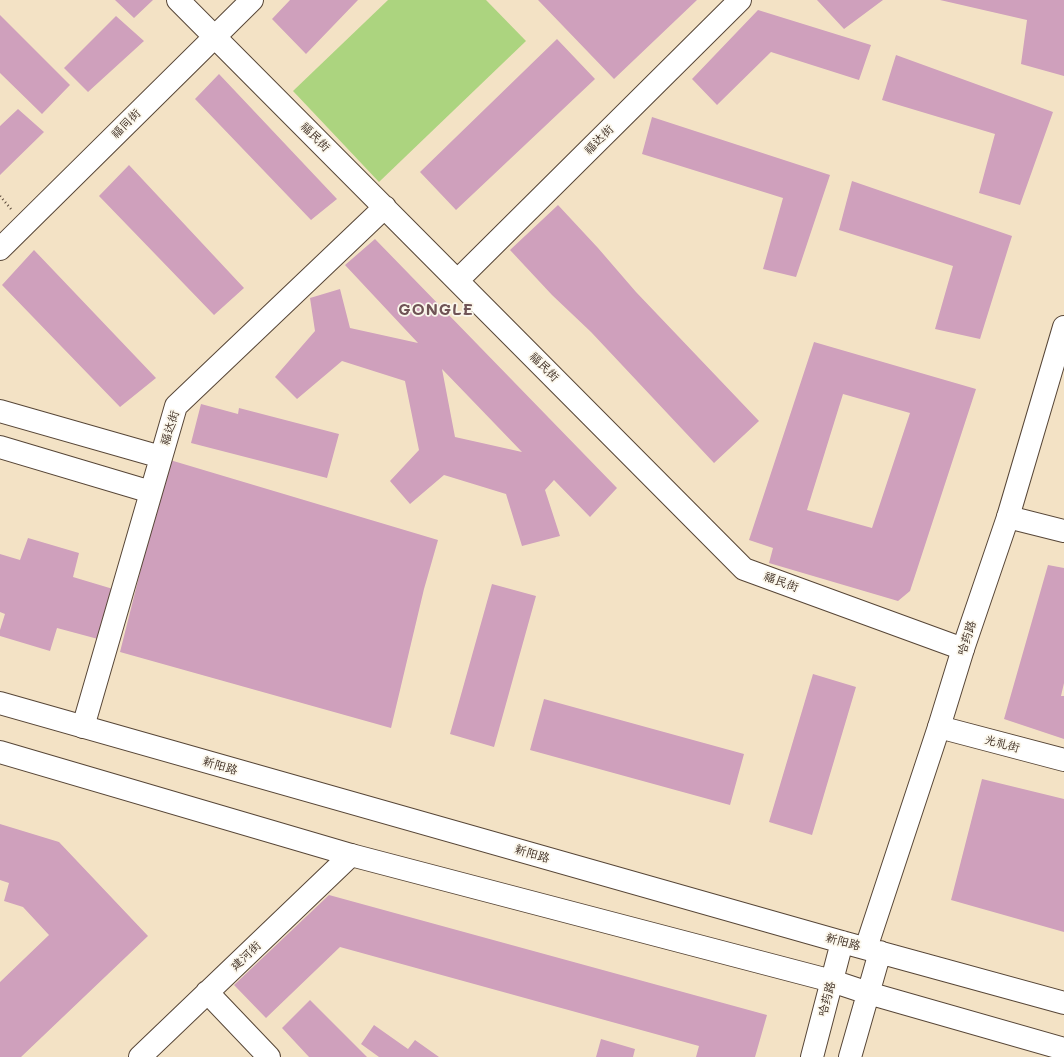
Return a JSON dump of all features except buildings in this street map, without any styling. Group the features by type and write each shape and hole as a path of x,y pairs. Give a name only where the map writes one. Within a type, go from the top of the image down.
{"street":[{"name":"福民街","path":"178,0 385,206 744,569 963,649"},
{"name":"福同街","path":"0,249 252,0"},
{"name":"福达街","path":"458,280 740,0"},
{"name":"福达街","path":"83,727 176,406 385,206"},
{"name":"哈药路","path":"850,1057 868,993 873,950 939,727 963,649 1008,517 1064,328"},
{"path":"0,411 161,457"},
{"path":"0,448 151,492"},
{"path":"1008,517 1064,532"},
{"name":"新阳路","path":"0,703 842,942 1064,1003"},
{"name":"光礼街","path":"939,727 1064,760"},
{"path":"0,752 351,855 832,981 868,993 1064,1049"},
{"name":"建河街","path":"140,1057 351,855"},
{"name":"哈药路","path":"812,1057 842,942"},
{"path":"207,992 269,1057"}],"green space":[{"path":"388,0 486,0 526,41 379,182 293,91"}],"district":[{"name":"GONGLE","path":"436,310"}]}
